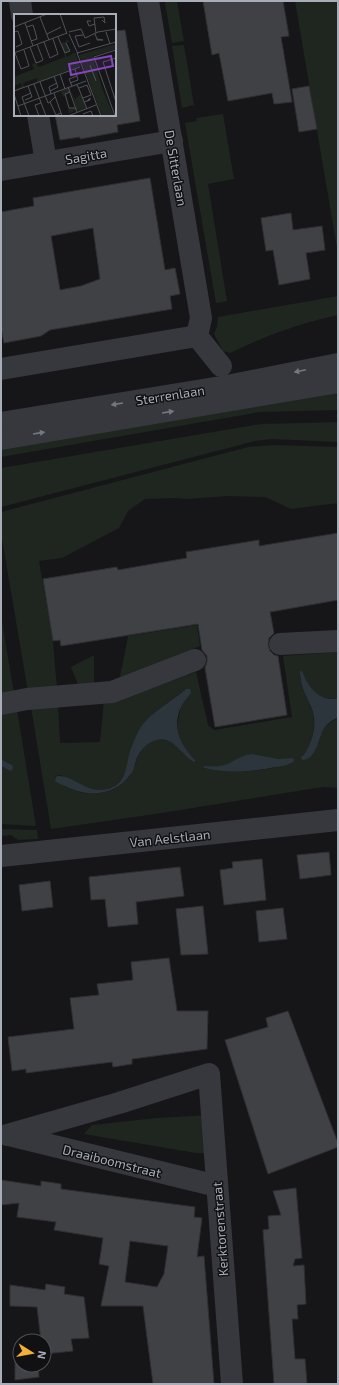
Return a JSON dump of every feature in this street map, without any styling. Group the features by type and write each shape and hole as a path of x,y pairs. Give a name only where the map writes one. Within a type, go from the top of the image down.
{"street":[{"path":"20,1 22,14"},
{"name":"De Sitterlaan","path":"148,1 201,318 197,336"},
{"path":"38,116 46,162"},
{"name":"Sagitta","path":"1,170 172,141"},
{"path":"1,369 197,336 221,366"},
{"name":"Sterrenlaan","path":"1,423 227,386 338,364"},
{"name":"Sterrenlaan","path":"1,439 338,382"},
{"path":"280,644 338,641"},
{"path":"1,704 27,699 112,692 195,660"},
{"name":"Van Aelstlaan","path":"1,856 338,820"},
{"name":"Draaiboomstraat","path":"4,1135 119,1103 209,1074"},
{"name":"Kerktorenstraat","path":"209,1074 232,1384"},
{"name":"Draaiboomstraat","path":"4,1135 217,1186"}],"shaded area":[{"path":"177,1 184,41 172,43 165,3"},
{"path":"295,1 338,1 338,254"},
{"path":"184,45 194,105 182,108 172,46"},
{"path":"223,114 234,179 208,184 227,301 216,303 185,123 197,121 196,118"},
{"path":"338,296 338,315 283,331 230,353 223,351 214,334 217,327 218,317"},
{"path":"338,389 338,410 260,412 1,457 1,447"},
{"path":"338,422 338,442 272,439 255,441 1,507 1,468 261,424"},
{"path":"273,445 338,447 338,503 291,509 265,497 228,496 187,499 145,499 128,511 119,528 62,558 39,561 53,642 57,689 28,692 1,533 1,512 248,447"},
{"path":"1,616 14,693 1,695 2,669"},
{"path":"197,625 200,646 119,682 128,636"},
{"path":"338,652 338,698 331,699 320,696 311,688 303,672 300,676 302,686 311,708 314,723 310,744 302,756 313,754 324,728 338,717 338,788 324,787 310,789 51,829 31,707 58,705 60,743 100,742 104,700 116,701 196,672 208,725 214,730 292,717 283,656","holes":["186,689 178,719 178,727 182,742 187,751 195,760 194,762 173,743 165,740 156,740 149,742 144,746 129,777 116,788 108,791 90,793 73,790 61,783 55,777 59,775 88,788 101,790 108,789 115,785 121,779 125,771 141,727 156,712","252,754 279,759 293,759 291,764 269,769 237,772 204,768 205,766 215,767 225,765"]},
{"path":"94,655 94,686 79,687 71,667"},
{"path":"300,671 303,672 311,688 321,696 332,699 338,698 338,717 325,727 311,756 302,760 301,757 306,752 311,741 314,729 314,720 313,712 303,690"},
{"path":"186,689 190,689 191,693 183,704 179,713 177,728 181,742 195,762 174,744 166,740 156,740 147,744 140,752 133,770 126,780 111,790 99,793 83,792 68,788 55,781 57,776 63,776 93,789 100,790 113,787 121,781 132,747 142,726 153,714"},
{"path":"17,710 36,826 1,824 1,766 10,771 12,765 1,759 1,713"},
{"path":"252,754 279,759 293,758 294,761 285,766 249,771 232,772 204,768 204,766 224,765"},
{"path":"1,759 12,765 12,770 10,771 1,766"},
{"path":"1,829 37,830 38,839 18,840 11,835 1,836"},
{"path":"210,1115 212,1153 196,1153 84,1134 92,1125 157,1118"}],"building":[{"path":"203,1 283,1 289,36 281,37 292,102 274,104 272,93 228,101 219,53 212,55"},
{"path":"125,30 140,121 117,125 118,132 80,139 80,137 60,140 55,116 116,116 116,31"},
{"path":"309,86 317,129 299,132 292,89"},
{"path":"150,178 165,270 175,268 180,294 170,296 172,309 50,330 41,336 4,343 1,328 1,212 34,206 33,198","holes":["93,228 100,279 81,286 60,290 51,236"]},
{"path":"291,213 293,230 322,226 325,250 306,253 310,279 279,285 273,250 266,251 261,218"},
{"path":"338,533 338,600 270,612 274,633 269,638 268,645 270,651 274,655 278,656 287,715 215,727 205,668 207,656 202,650 198,624 61,646 60,640 53,641 43,579 117,567 118,570 187,558 186,552 259,540 259,546"},
{"path":"329,852 331,875 300,879 297,855"},
{"path":"262,859 266,900 224,905 220,870 233,868 232,862"},
{"path":"180,867 184,896 136,902 138,924 108,927 105,899 91,900 89,877"},
{"path":"50,881 53,907 22,911 19,885"},
{"path":"203,906 208,954 181,955 176,909"},
{"path":"283,908 287,939 259,942 256,911"},
{"path":"169,958 177,1011 208,1011 207,1049 132,1059 132,1064 113,1067 112,1062 26,1073 26,1069 12,1071 8,1037 74,1029 70,998 99,995 97,984 133,980 131,962"},
{"path":"288,1011 338,1143 338,1147 268,1174 225,1040 268,1027 266,1018"},
{"path":"1,1180 41,1186 41,1181 61,1184 61,1189 195,1207 194,1217 202,1218 197,1257 204,1256 214,1384 153,1384 143,1306 101,1306 109,1266 99,1264 103,1238 54,1230 56,1222 17,1217 19,1203 1,1205","holes":["130,1241 168,1246 164,1274 157,1287 125,1282"]},
{"path":"296,1188 302,1258 295,1259 293,1266 304,1265 306,1304 297,1305 298,1319 292,1319 295,1359 305,1359 307,1384 274,1384 263,1230 269,1229 268,1216 281,1215 273,1191"},
{"path":"46,1284 65,1287 64,1294 84,1297 89,1338 71,1339 73,1351 52,1353 52,1333 40,1333 37,1307 10,1306 10,1285 45,1290"},
{"path":"15,1373 39,1373 39,1377 15,1380"}]}
